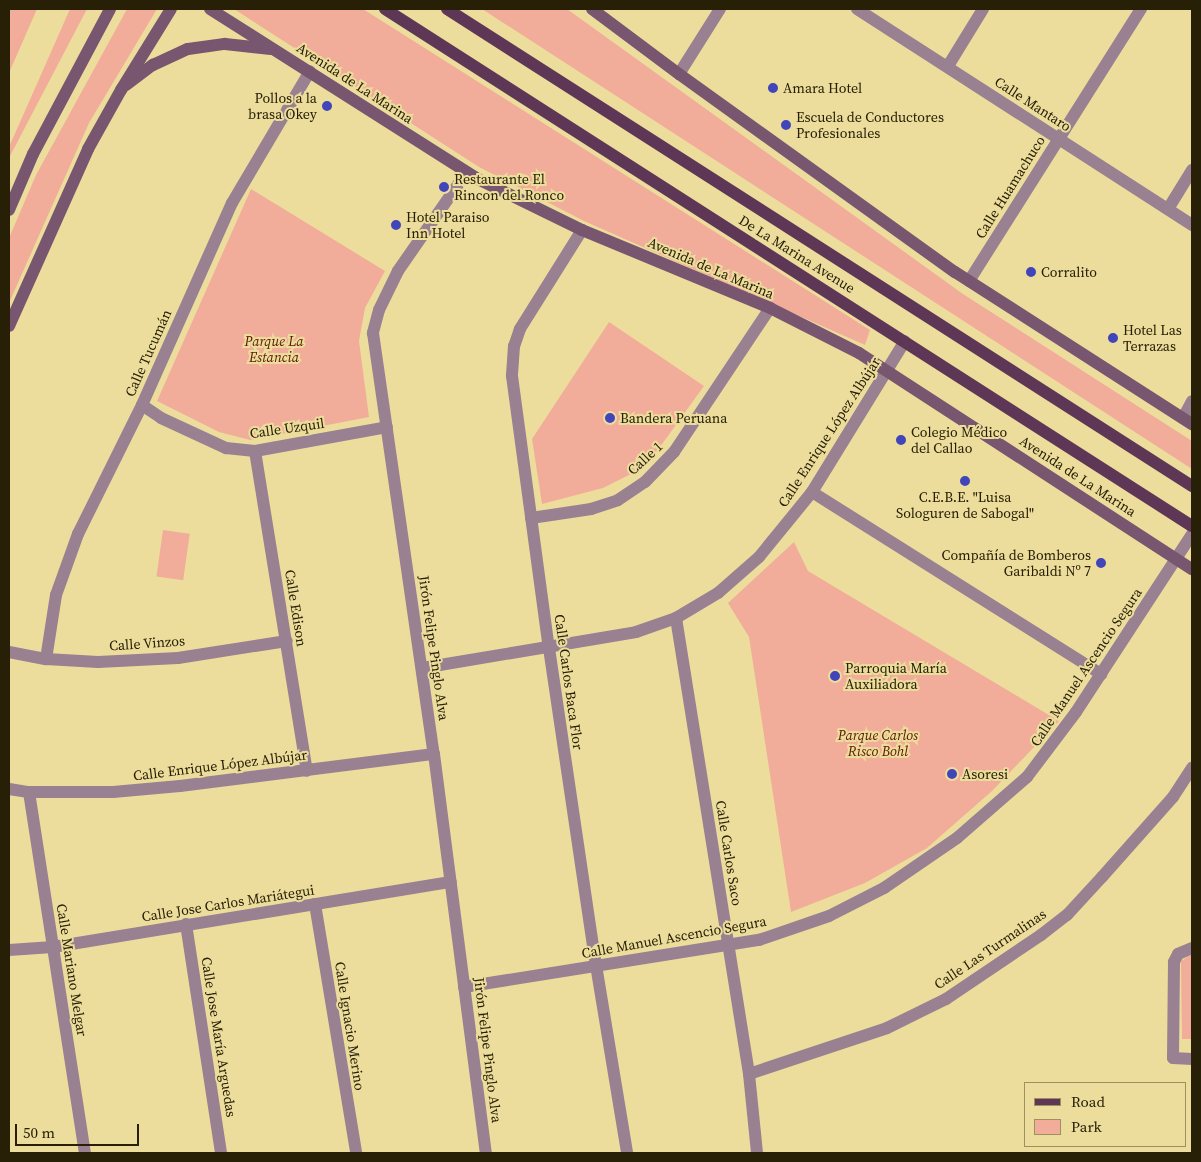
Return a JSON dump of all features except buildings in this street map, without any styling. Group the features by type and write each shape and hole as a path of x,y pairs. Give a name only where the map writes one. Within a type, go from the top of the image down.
{"main road":[{"path":"9,210 49,122 110,9"},
{"path":"9,326 88,149 120,90 171,9"},
{"name":"Avenida de La Marina","path":"210,9 310,71 466,173 582,230 770,308 814,329 887,370 1177,557 1192,569"},
{"name":"De La Marina Avenue","path":"385,9 1192,526"},
{"name":"De La Marina Avenue","path":"448,9 1192,486"},
{"path":"592,9 679,74 969,281 1187,421"},
{"path":"120,90 154,65 188,49 224,44 274,49"}],"street":[{"path":"679,74 720,9"},
{"name":"Calle Mantaro","path":"857,9 1192,225"},
{"path":"948,66 983,9"},
{"name":"Calle Huamachuco","path":"969,281 1141,9"},
{"name":"Calle Tucumán","path":"46,659 56,595 78,534 142,405 232,203 310,71"},
{"path":"1168,209 1192,170"},
{"name":"Jirón Felipe Pinglo Alva","path":"466,173 398,271 379,310 373,333 373,341 434,754 486,1153"},
{"name":"Calle Carlos Baca Flor","path":"582,230 520,329 514,346 512,376 548,648 596,965 627,1153"},
{"name":"Calle 1","path":"531,518 591,509 618,500 645,482 674,452 770,308"},
{"name":"Calle Enrique López Albújar","path":"422,668 636,632 676,618 718,593 752,564 778,536 812,492 905,341"},
{"path":"1187,421 1192,401"},
{"name":"Calle Uzquil","path":"142,405 161,418 226,448 255,451 387,427"},
{"name":"Calle Edison","path":"255,451 307,770"},
{"path":"812,492 1101,674"},
{"name":"Calle Manuel Ascencio Segura","path":"464,987 728,946 795,929 863,900 958,838 1026,777 1048,751 1101,674 1192,534"},
{"name":"Calle Carlos Saco","path":"676,618 749,1074 757,1153"},
{"name":"Calle Vinzos","path":"9,652 46,659 98,662 178,658 287,641"},
{"name":"Calle Enrique López Albújar","path":"9,789 30,792 114,792 434,754"},
{"name":"Calle Las Turmalinas","path":"749,1074 887,1028 946,999 1042,935 1067,915 1102,877 1172,797 1192,768"},
{"name":"Calle Mariano Melgar","path":"30,792 84,1153"},
{"name":"Calle Jose Carlos Mariátegui","path":"9,950 53,947 451,882"},
{"name":"Calle Ignacio Merino","path":"315,904 356,1153"},
{"name":"Calle Jose María Arguedas","path":"186,924 221,1153"},
{"path":"1192,948 1178,954 1174,962 1174,1058 1192,1059"}],"green space":[{"path":"9,9 37,9 9,73"},
{"path":"70,9 87,9 9,158 9,147"},
{"path":"127,9 157,9 89,123 9,303 9,238 36,175"},
{"path":"234,9 363,9 870,330 865,345 584,221 479,167"},
{"path":"482,9 567,9 963,294 1192,441 1192,469"},
{"name":"Parque La Estancia","path":"251,189 385,271 365,308 359,341 369,417 250,440 219,432 157,401"},
{"path":"609,322 704,386 652,458 631,474 603,488 542,504 532,439"},
{"path":"163,530 190,534 183,580 156,577"},
{"name":"Parque Carlos Risco Bohl","path":"794,542 808,571 1059,721 992,791 927,848 865,883 791,912 749,637 728,603"},
{"path":"1192,954 1192,1039 1182,1039 1181,961"}],"place":[{"name":"Amara Hotel","path":"773,88"},
{"name":"Pollos a la brasa Okey","path":"327,106"},
{"name":"Escuela de Conductores Profesionales","path":"786,125"},
{"name":"Restaurante El Rincon del Ronco","path":"444,187"},
{"name":"Hotel Paraiso Inn Hotel","path":"396,225"},
{"name":"Corralito","path":"1031,272"},
{"name":"Hotel Las Terrazas","path":"1113,338"},
{"name":"Bandera Peruana","path":"610,418"},
{"name":"Colegio Médico del Callao","path":"901,440"},
{"name":"C.E.B.E. \"Luisa Sologuren de Sabogal\"","path":"965,481"},
{"name":"Compañía de Bomberos Garibaldi Nº 7","path":"1101,563"},
{"name":"Parroquia María Auxiliadora","path":"835,676"},
{"name":"Asoresi","path":"952,774"}]}
